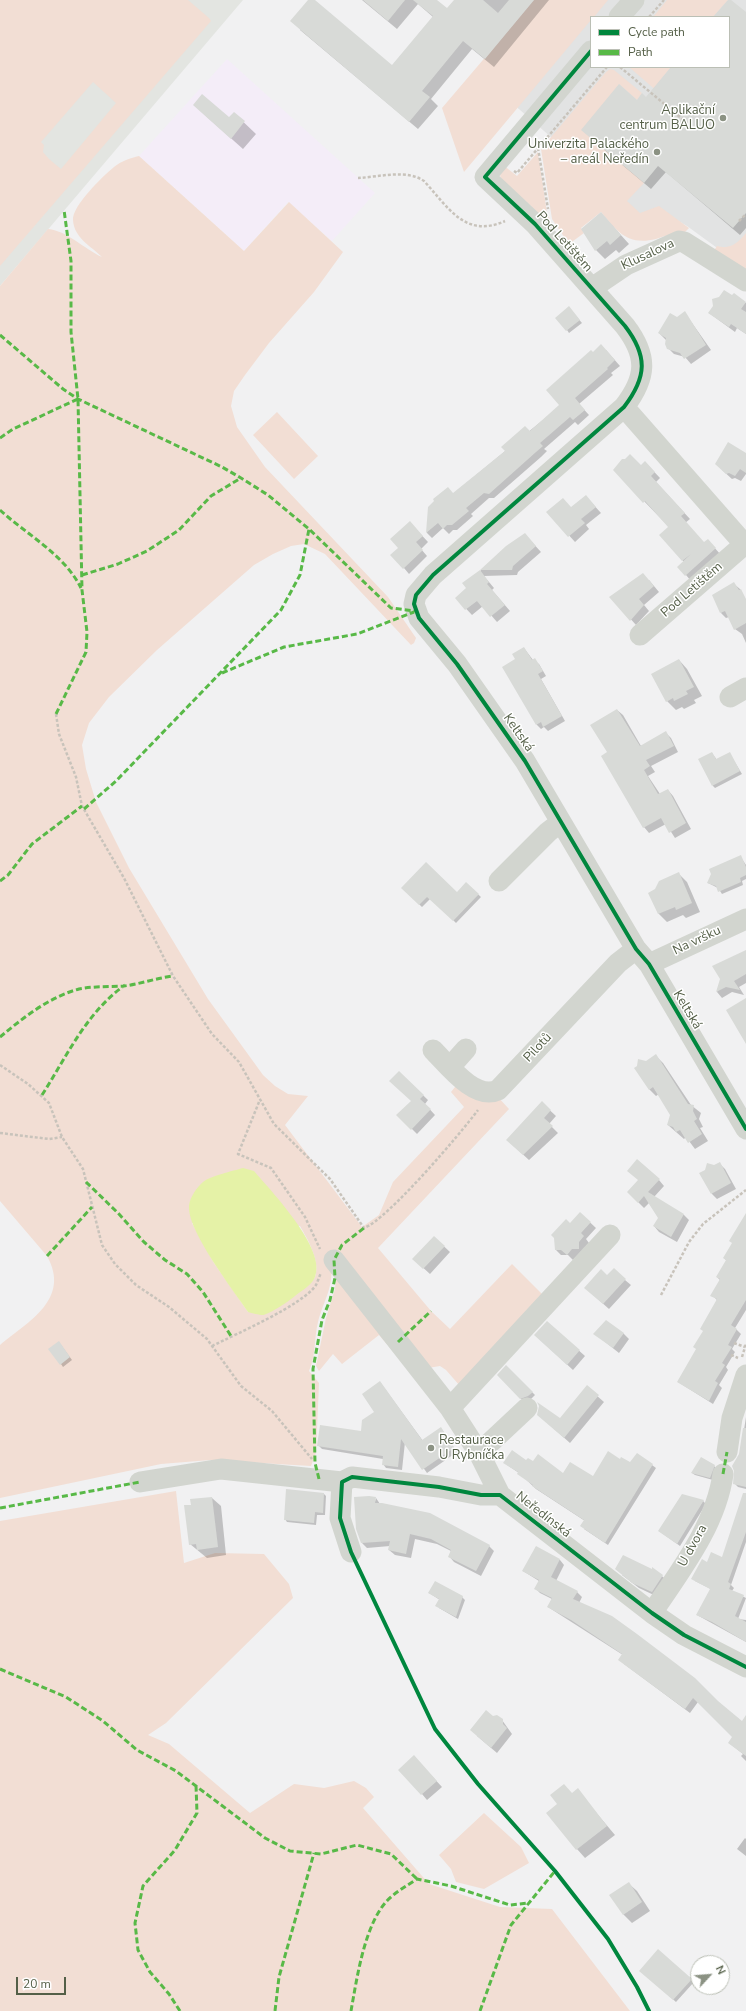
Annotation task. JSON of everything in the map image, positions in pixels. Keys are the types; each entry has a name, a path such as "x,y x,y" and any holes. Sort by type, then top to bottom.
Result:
{"street":[{"path":"620,16 634,0"},
{"name":"Pod Letištěm","path":"590,52 485,177 523,212 629,331 641,353 643,365 641,375 633,395 624,407 745,545 640,635"},
{"name":"Klusalova","path":"592,288 626,265 679,241 684,242 746,281"},
{"name":"Keltská","path":"624,407 433,575 417,591 414,599 415,611 419,618 457,664 516,748 746,1129"},
{"path":"498,881 548,832 561,822"},
{"name":"Na vršku","path":"642,956 746,919"},
{"name":"Pilotů","path":"486,1093 494,1092 503,1086 618,964 642,956"},
{"path":"450,1066 466,1048"},
{"path":"433,1050 471,1087 486,1093"},
{"path":"450,1408 610,1235"},
{"name":"Neředínská","path":"329,1264 450,1408 479,1453 500,1495 652,1613 684,1635 746,1667"},
{"path":"727,1452 732,1418 746,1375"},
{"path":"479,1453 527,1408"},
{"name":"Neředínská","path":"140,1482 221,1469 342,1482 352,1477 481,1495 500,1495"},
{"name":"U dvora","path":"652,1613 700,1537 721,1489 723,1474"},
{"path":"342,1482 340,1518 351,1552"}],"path":[{"path":"650,16 664,0"},
{"path":"514,171 517,173 606,68"},
{"path":"621,68 692,127"},
{"path":"538,148 549,212"},
{"path":"358,178 405,175 418,177 424,181 456,216 469,225 497,224 523,212"},
{"path":"739,220 746,214"},
{"path":"56,714 59,734 76,777 82,806 124,878 173,976 212,1034 239,1062 274,1124 330,1179 364,1228 371,1225 400,1198 468,1123 480,1107 486,1093"},
{"path":"0,1065 42,1095 49,1104 62,1136 83,1169 102,1246 115,1264 136,1285 169,1307 194,1327 212,1346 242,1386 272,1411 315,1463"},
{"path":"212,1346 282,1311 306,1295 316,1285 329,1264 321,1253 306,1217 271,1168 238,1154 260,1101"},
{"path":"0,1132 49,1138 62,1136"},
{"path":"661,1294 689,1242 703,1224 746,1190"},
{"path":"734,1343 745,1347"}],"shaded area":[{"path":"0,0 243,0 0,286"},
{"path":"0,0 188,0 211,21 0,266","holes":["93,82 116,103 61,169 43,152 44,145 41,142"]},
{"path":"534,0 608,0 595,16 590,16 590,21 464,172 442,108"},
{"name":"Univerzita Palackého – areál Neředín","path":"586,0 746,0 746,269 687,226 656,208 639,214 504,96"},
{"path":"667,0 728,0 714,16 654,16"},
{"path":"227,59 375,193 332,241 288,202 244,251 139,156"},
{"path":"630,68 670,68 662,78 695,124"},
{"path":"610,69 614,70 642,93 637,100 619,84 644,183 627,201 640,213 659,206 689,228 683,234 673,234 646,241 630,239 618,231 601,212 581,228 584,233 569,244 552,219 541,149"},
{"path":"538,152 547,213 555,231 530,205 504,183 500,176 503,165 517,176"},
{"path":"139,156 244,251 289,202 343,252 314,292 269,343 245,375 234,391 231,406 237,427 265,467 388,597 416,638 414,643 411,645 325,554 304,544 291,546 273,554 254,565 157,650 109,697 89,723 82,745 86,769 96,802 129,868 208,999 263,1075 275,1086 288,1094 308,1096 285,1125 362,1227 379,1215 393,1182 464,1107 451,1092 459,1082 497,1096 509,1109 378,1248 431,1311 450,1329 512,1264 546,1298 460,1386 446,1370 440,1366 428,1368 398,1357 379,1335 342,1364 333,1354 319,1371 316,1366 326,1318 335,1289 337,1259 331,1262 332,1271 330,1286 318,1322 313,1359 309,1371 319,1383 316,1453 311,1466 210,1460 161,1464 0,1498 0,1345 34,1318 43,1308 50,1297 54,1285 53,1271 47,1256 0,1201 0,286 48,229 62,233 102,257 76,232 73,220 74,214 83,199 109,171 126,160","holes":["192,1223 300,1226 315,1257 316,1271 314,1278 309,1284 248,1312 214,1263"]},
{"path":"746,233 746,273 713,252 717,246 726,247 733,245"},
{"path":"277,412 318,456 294,479 253,435"},
{"path":"243,1168 254,1171 284,1206 305,1236 313,1251 317,1265 314,1280 309,1285 279,1307 263,1315 248,1312 213,1262 191,1220 189,1209 193,1194 203,1182 216,1176"},
{"path":"176,1491 184,1563 215,1553 264,1554 289,1584 293,1598 166,1723 148,1735 169,1744 250,1813 294,1784 324,1788 354,1781 366,1788 374,1797 363,1808 429,1884 500,1907 552,1909 630,2011 0,2011 0,1521"},
{"path":"484,1813 521,1847 529,1863 484,1889 456,1882 451,1869 439,1855"}],"building":[{"path":"308,0 315,0 392,65 433,16 413,0 437,0 447,8 454,0 483,0 498,13 509,0 534,0 485,59 463,41 422,91 430,97 409,122 290,21"},
{"path":"363,0 405,0 388,21"},
{"path":"728,0 731,0 746,12 746,213 733,228 658,166 644,183 581,130 619,84 637,100 642,93 646,97 670,68 730,68 730,16 714,16"},
{"path":"202,94 229,117 234,112 245,121 231,139 193,105"},
{"path":"601,212 621,235 610,245 607,241 595,251 581,229"},
{"path":"724,290 732,295 734,293 746,302 741,309 746,312 746,334 731,324 729,327 708,313 713,306 712,299 719,297"},
{"path":"569,306 580,320 566,331 555,318"},
{"path":"685,311 706,345 684,359 680,353 667,349 665,344 666,338 658,333 670,313 677,317"},
{"path":"601,344 615,360 607,368 608,369 575,398 585,410 573,420 570,417 540,443 543,446 489,494 484,493 466,508 469,511 452,525 447,525 443,529 438,523 426,533 428,507 434,501 433,499 448,487 453,493 505,451 501,447 525,426 530,431 559,405 546,390 591,350 593,352"},
{"path":"728,442 746,453 746,473 740,469 735,476 729,473 726,474 715,464"},
{"path":"630,454 641,465 645,461 655,472 651,476 685,513 681,516 704,542 708,539 716,548 685,576 677,567 691,554 682,561 659,535 668,527 645,501 643,503 613,470 622,459 625,459"},
{"path":"586,495 596,507 581,519 585,523 568,537 546,512 563,498 571,507"},
{"path":"410,521 423,536 416,542 423,550 403,569 390,555 398,548 390,539"},
{"path":"525,533 536,546 513,566 512,570 480,570 506,546"},
{"path":"480,570 489,582 487,584 505,605 490,617 477,601 465,610 455,598 466,588 462,583"},
{"path":"643,573 654,586 639,599 644,605 630,621 609,597"},
{"path":"734,582 739,590 741,589 746,599 746,623 734,630 725,611 720,613 712,595"},
{"path":"524,647 532,660 535,658 543,671 538,674 562,716 543,727 541,722 536,725 502,667 515,659 512,654"},
{"path":"679,659 694,687 686,691 688,694 674,701 673,698 666,702 651,674"},
{"path":"617,709 640,746 666,731 674,746 646,760 650,766 644,770 658,794 668,789 686,823 669,833 661,818 643,828 601,756 607,752 590,725"},
{"path":"712,752 716,759 730,752 740,771 712,786 698,759"},
{"path":"741,855 746,867 746,875 740,878 741,882 718,892 716,886 707,883 711,874 709,869"},
{"path":"426,862 457,892 466,882 479,894 453,921 427,897 419,905 401,888"},
{"path":"679,872 692,903 676,910 675,907 658,914 648,893 655,889 659,881"},
{"path":"746,950 746,974 734,981 740,990 726,987 716,992 720,979 712,966"},
{"path":"746,998 746,1044 726,1010"},
{"path":"656,1054 688,1104 694,1105 693,1111 697,1119 694,1121 702,1134 688,1143 680,1130 676,1132 673,1127 667,1125 670,1115 653,1087 649,1090 634,1068 637,1066 638,1059 646,1061"},
{"path":"399,1071 424,1095 420,1099 431,1109 411,1130 396,1115 411,1101 389,1081"},
{"path":"542,1101 551,1110 544,1118 553,1126 523,1155 506,1140"},
{"path":"637,1159 660,1179 648,1192 684,1214 671,1237 653,1226 658,1218 644,1196 638,1203 627,1192 638,1180 627,1171"},
{"path":"720,1162 731,1183 711,1194 699,1173 705,1170 707,1163 714,1165"},
{"path":"580,1212 591,1222 581,1233 584,1236 579,1242 579,1249 572,1249 567,1255 561,1250 555,1250 554,1238 551,1235 566,1219 570,1223"},
{"path":"746,1213 746,1300 731,1325 737,1329 728,1345 732,1347 722,1363 725,1365 715,1381 718,1383 709,1401 677,1382 696,1349 693,1347 703,1331 700,1329 717,1299 710,1296 720,1279 716,1277 726,1260 723,1258 732,1243 729,1241"},
{"path":"434,1236 445,1246 423,1269 412,1259"},
{"path":"614,1268 626,1279 603,1304 584,1288 601,1269 607,1275"},
{"path":"606,1320 624,1333 613,1348 593,1334"},
{"path":"547,1321 580,1350 567,1365 534,1335"},
{"path":"59,1341 70,1357 60,1365 48,1349"},
{"path":"506,1365 533,1392 520,1399 497,1375"},
{"path":"380,1381 422,1440 441,1427 454,1448 422,1470 401,1439 398,1467 382,1465 383,1456 317,1446 320,1425 361,1431 362,1420 374,1412 362,1394"},
{"path":"587,1385 599,1395 564,1438 537,1415 539,1406 537,1402 560,1418"},
{"path":"743,1428 746,1428 746,1487 733,1484 734,1471 732,1466 739,1454"},
{"path":"512,1450 526,1460 528,1458 533,1461 538,1454 563,1473 570,1462 593,1476 608,1451 620,1459 621,1457 630,1462 637,1453 653,1464 605,1543 580,1526 584,1520 532,1486 533,1485 517,1474 518,1472 503,1463"},
{"path":"701,1457 715,1465 710,1478 691,1473"},
{"path":"286,1489 324,1493 323,1513 315,1512 314,1523 284,1520"},
{"path":"743,1493 746,1493 746,1532 728,1582 731,1584 729,1589 744,1595 735,1616 746,1622 746,1642 712,1622 696,1615 710,1589 691,1579 702,1559 707,1562 711,1552 722,1557"},
{"path":"682,1494 704,1500 677,1544 658,1531"},
{"path":"212,1497 218,1547 197,1550 196,1544 189,1545 184,1505 191,1505 190,1499"},
{"path":"354,1497 376,1497 375,1503 382,1503 430,1513 490,1545 476,1571 448,1557 451,1550 431,1539 410,1534 406,1554 388,1550 390,1541 361,1543 356,1529"},
{"path":"536,1546 560,1559 551,1577 578,1591 573,1599 612,1616 695,1678 718,1701 742,1721 746,1715 746,1756 728,1743 732,1737 693,1698 685,1709 618,1660 622,1654 571,1620 547,1607 552,1598 534,1589 539,1580 522,1571"},
{"path":"623,1555 652,1569 652,1567 663,1575 652,1592 632,1583 615,1569"},
{"path":"435,1581 463,1596 456,1617 435,1606 439,1599 428,1593"},
{"path":"486,1710 493,1716 497,1715 503,1719 503,1724 507,1728 491,1748 470,1730"},
{"path":"414,1755 437,1781 421,1795 398,1770"},
{"path":"564,1784 572,1793 578,1788 607,1826 576,1850 546,1813 557,1804 550,1795"},
{"path":"629,1882 642,1902 623,1915 609,1895"},
{"path":"658,1949 690,1977 690,1981 673,2000 639,1971"}],"marked path":[{"path":"56,714 86,652 87,632 82,590 78,399 71,332 71,261 64,210"},
{"path":"0,335 63,389 78,399 222,467 268,495 309,529 391,608 415,611"},
{"path":"0,438 13,429 78,399"},
{"path":"82,575 118,564 147,551 179,530 211,496 241,478"},
{"path":"0,510 55,555 74,576 81,588"},
{"path":"84,809 116,781 281,610 300,575 309,529"},
{"path":"222,673 284,647 357,634 414,612"},
{"path":"0,881 8,875 32,844 82,806"},
{"path":"0,1037 37,1009 57,997 79,989 124,986 173,976"},
{"path":"42,1095 88,1022 111,996 125,985"},
{"path":"86,1182 118,1213 144,1242 165,1260 187,1274 203,1292 231,1336"},
{"path":"47,1256 92,1207"},
{"path":"319,1479 315,1463 313,1369 322,1320 330,1300 335,1278 334,1260 342,1245 364,1228"},
{"path":"398,1342 431,1311"},
{"path":"723,1474 727,1452"},
{"path":"0,1508 140,1482"},
{"path":"0,1669 66,1697 103,1721 137,1750 176,1771 265,1838 290,1851 321,1854 357,1845 391,1854 417,1879"},
{"path":"180,2011 169,1994 150,1972 138,1950 135,1923 143,1886 175,1850 197,1813 196,1785"},
{"path":"275,2011 279,1977 314,1853"},
{"path":"480,2011 511,1925 555,1871"},
{"path":"351,2011 359,1966 368,1934 375,1919 382,1907 391,1897 417,1879 451,1886 510,1905 528,1903"}],"cycle path":[{"path":"590,52 485,177 535,224 625,326 633,337 641,357 642,366 637,386 624,407 433,575 416,595 414,604 419,618 457,664 525,761 636,949 649,964 746,1129"},
{"path":"649,2011 637,1987 608,1939 555,1871 478,1784 435,1729 351,1552 340,1518 342,1482 352,1477 439,1487 481,1495 500,1495 652,1613 684,1635 746,1667"}],"place":[{"name":"Aplikační centrum BALUO","path":"723,118"},
{"name":"Univerzita Palackého – areál Neředín","path":"657,152"},
{"name":"Restaurace U Rybníčka","path":"431,1448"}]}
